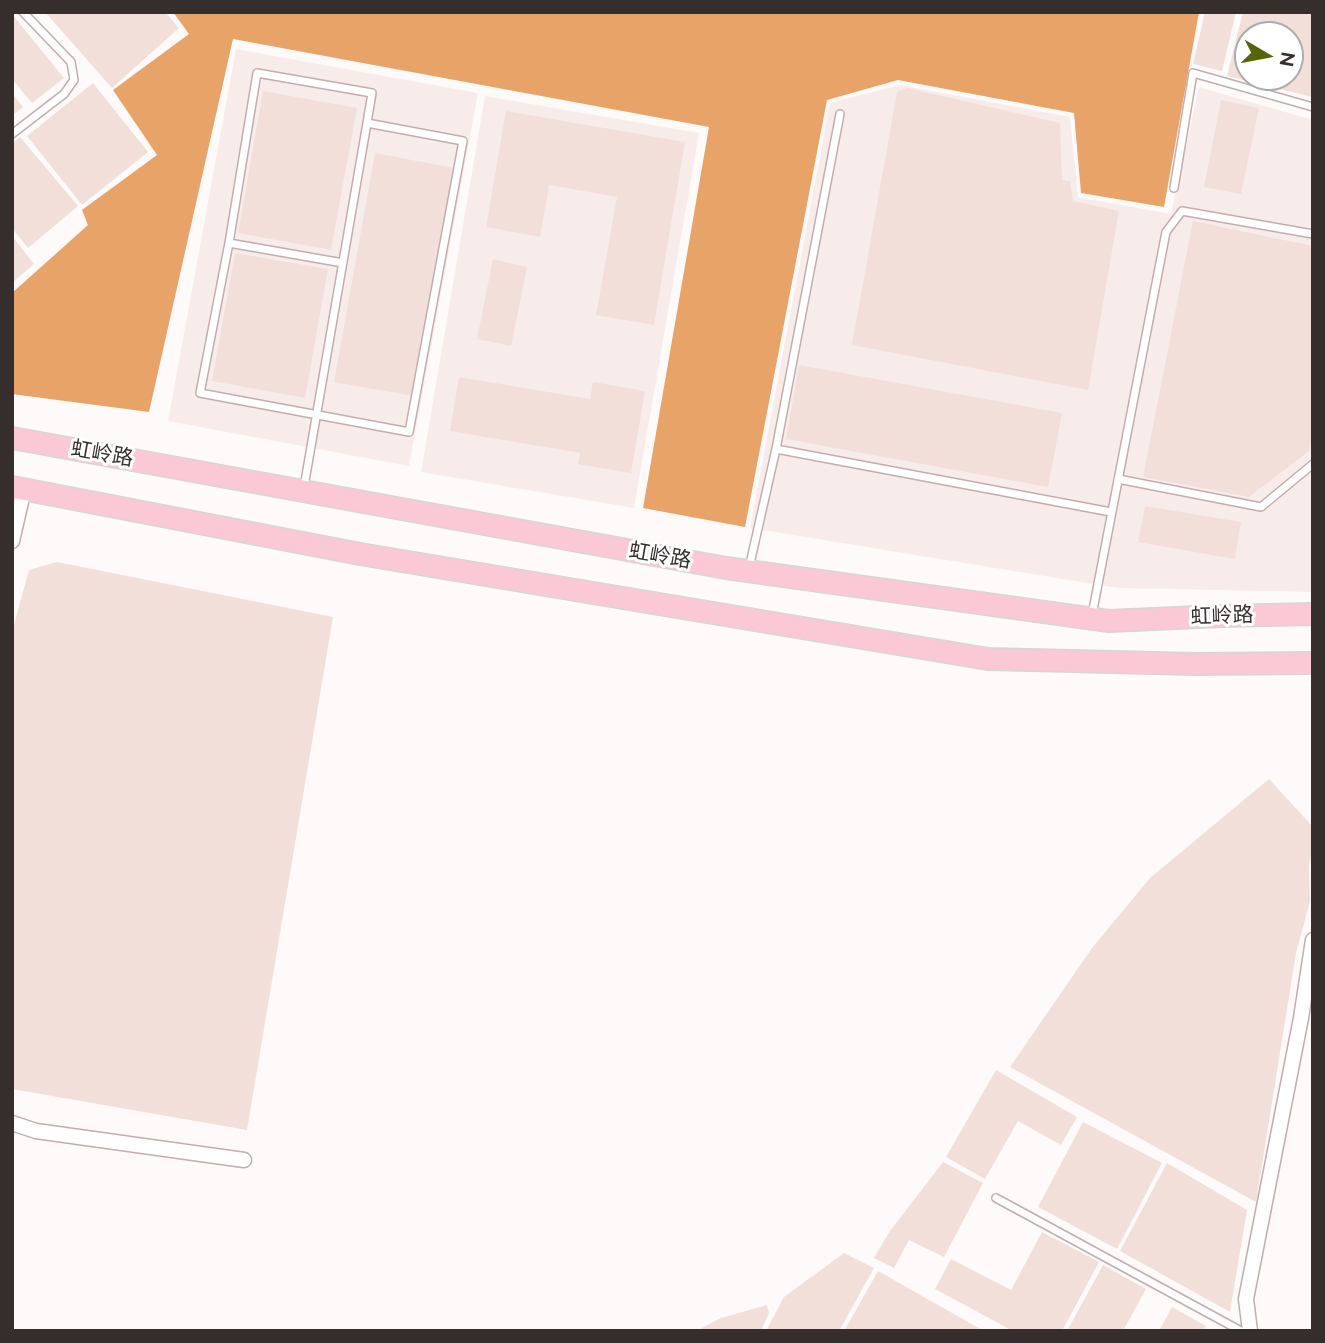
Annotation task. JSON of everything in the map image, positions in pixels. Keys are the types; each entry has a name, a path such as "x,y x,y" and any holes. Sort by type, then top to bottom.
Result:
{"main road":[{"name":"虹岭路","path":"12,438 749,571 1091,619 1109,621 1313,614"},
{"path":"18,488 360,554 988,659 1196,664 1313,663"}],"street":[{"path":"12,541 18,488"},
{"path":"1250,1331 1246,1299 1301,1018 1313,940"},
{"path":"12,1123 36,1131 244,1160"}],"lane":[{"path":"12,134 64,94 74,80 71,62 23,12"},
{"path":"303,491 317,415 372,93 257,73 229,243 200,393 317,415 409,432 463,141 367,123"},
{"path":"1174,188 1193,73 1313,107"},
{"path":"749,571 776,449 840,114"},
{"path":"1091,619 1166,232 1182,211 1313,234"},
{"path":"229,243 343,263"},
{"path":"776,449 1111,512"},
{"path":"1118,479 1261,507 1313,464"},
{"path":"996,1198 1241,1331"}],"shaded area":[{"path":"173,12 1199,12 1164,207 1081,193 1074,113 898,80 827,100 745,527 643,508 709,127 233,39 149,412 12,394 12,293 88,225 82,210 157,155 113,90 189,34"},
{"path":"236,49 478,93 409,466 168,421"},
{"path":"900,85 1070,117 1078,197 1171,214 1199,87 1313,120 1313,592 1118,588 750,528 830,103"},
{"path":"485,96 699,133 634,508 421,472"}],"building":[{"path":"45,12 165,12 179,28 112,88"},
{"path":"1205,12 1236,12 1222,71 1193,64"},
{"path":"1243,12 1313,12 1312,97 1288,91 1304,91 1304,21 1241,21"},
{"path":"12,14 64,78 32,103 12,79"},
{"path":"1234,48 1234,78 1227,76"},
{"path":"93,83 148,152 82,205 27,136"},
{"path":"907,88 1060,123 1062,180 1070,181 1073,201 1119,211 1088,390 852,345 897,92"},
{"path":"263,91 357,108 331,250 238,233"},
{"path":"12,93 23,107 12,116"},
{"path":"1221,100 1259,108 1241,194 1204,187"},
{"path":"506,111 685,142 654,325 596,315 617,197 549,185 540,237 486,227"},
{"path":"20,137 78,206 28,248 12,228 12,144"},
{"path":"375,153 454,168 413,396 334,382"},
{"path":"1193,221 1313,246 1313,433 1309,451 1249,497 1143,477"},
{"path":"12,236 34,264 12,283"},
{"path":"235,253 328,269 305,398 212,381"},
{"path":"493,259 527,267 511,346 477,339"},
{"path":"799,365 1062,413 1048,487 786,439"},
{"path":"459,377 590,399 593,382 645,391 631,473 578,464 580,453 450,431"},
{"path":"1145,506 1241,522 1235,559 1138,542"},
{"path":"57,562 333,617 247,1130 12,1089 12,632 29,570"},
{"path":"1269,779 1313,827 1313,845 1309,866 1310,901 1296,953 1256,1202 1010,1067 1092,948 1150,878"},
{"path":"996,1070 1077,1117 1061,1145 1018,1121 985,1179 946,1157"},
{"path":"1083,1122 1162,1163 1117,1249 1038,1207"},
{"path":"943,1162 983,1183 944,1257 909,1240 894,1268 874,1258 890,1231"},
{"path":"1167,1163 1247,1210 1230,1312 1120,1251"},
{"path":"1042,1232 1099,1262 1062,1331 1013,1331 935,1289 951,1259 1011,1290"},
{"path":"844,1253 874,1268 839,1331 766,1331 784,1297"},
{"path":"1103,1265 1146,1289 1123,1331 1067,1331"},
{"path":"878,1271 984,1331 844,1331"},
{"path":"767,1305 769,1313 761,1331 696,1331 721,1318"},
{"path":"1172,1307 1206,1326 1203,1331 1159,1331"}]}
